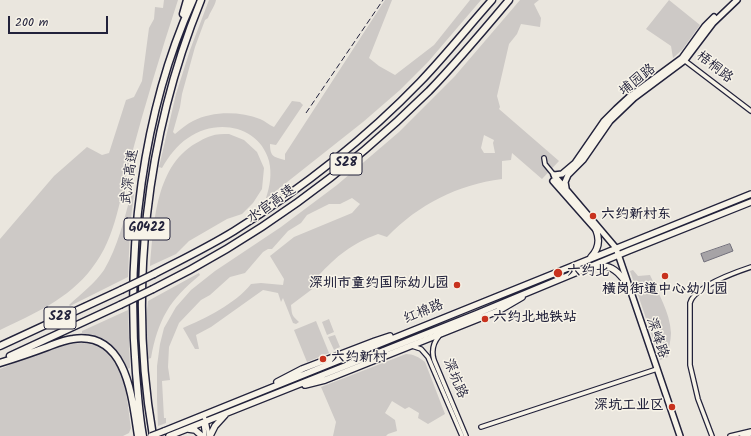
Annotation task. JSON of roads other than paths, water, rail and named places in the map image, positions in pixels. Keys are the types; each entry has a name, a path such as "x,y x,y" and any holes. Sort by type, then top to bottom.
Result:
{"highway":[{"path":"173,50 187,0"},
{"name":"武深高速","path":"143,436 137,386 133,316 136,241 140,201 149,139 158,100 173,50 193,0"},
{"name":"武深高速","path":"152,436 146,391 141,312 148,211 162,125 181,56 195,14 202,0"},
{"name":"水官高速","path":"0,346 121,290 203,249 275,204 335,159 394,107 420,82 492,0"},
{"name":"水官高速","path":"0,362 153,289 220,253 251,235 307,196 402,117 430,90 509,0"},
{"path":"0,362 73,339 83,338 100,343 113,353 120,362 124,371 130,391 138,436"}],"main road":[{"name":"红棉路","path":"152,436 751,194"},
{"name":"红棉路","path":"169,436 751,202"},
{"path":"589,259 598,246 598,236 596,230"},
{"path":"588,268 603,266 609,267 619,273 624,280"},
{"path":"281,392 325,380 503,309 531,291"},
{"path":"210,436 218,421 228,412"},
{"path":"186,429 195,430 203,436"}],"street":[{"name":"埔园路","path":"554,178 562,174 575,163 604,122 629,97 683,59 705,26 732,0"},
{"name":"埔园路","path":"566,189 565,182 568,175 583,160 610,121 634,98 683,59 713,23 737,0"},
{"name":"梧桐路","path":"683,59 751,111"},
{"name":"深峰路","path":"544,158 545,164 554,178 596,230 615,249"},
{"name":"深峰路","path":"554,178 566,189 615,249 624,280 680,436"},
{"name":"深峰路","path":"617,256 677,436"},
{"path":"712,436 698,399 690,365 690,302 694,295 721,278 751,267"},
{"name":"深坑路","path":"444,332 436,339 432,349 432,354 466,436"},
{"name":"深坑路","path":"409,346 421,349 428,357 462,436"},
{"path":"481,427 656,370"},
{"path":"203,415 203,436"},
{"path":"204,422 210,436"},
{"path":"730,436 751,431"},
{"path":"742,436 751,434"}],"railway":[{"path":"306,113 383,0"}],"place":[{"name":"六约新村东","path":"593,216"},
{"name":"六约北","path":"558,273"},
{"name":"横岗街道中心幼儿园","path":"665,276"},
{"name":"深圳市童约国际幼儿园","path":"457,285"},
{"name":"六约北地铁站","path":"485,319"},
{"name":"六约新村","path":"323,359"},
{"name":"深坑工业区","path":"672,407"}]}
